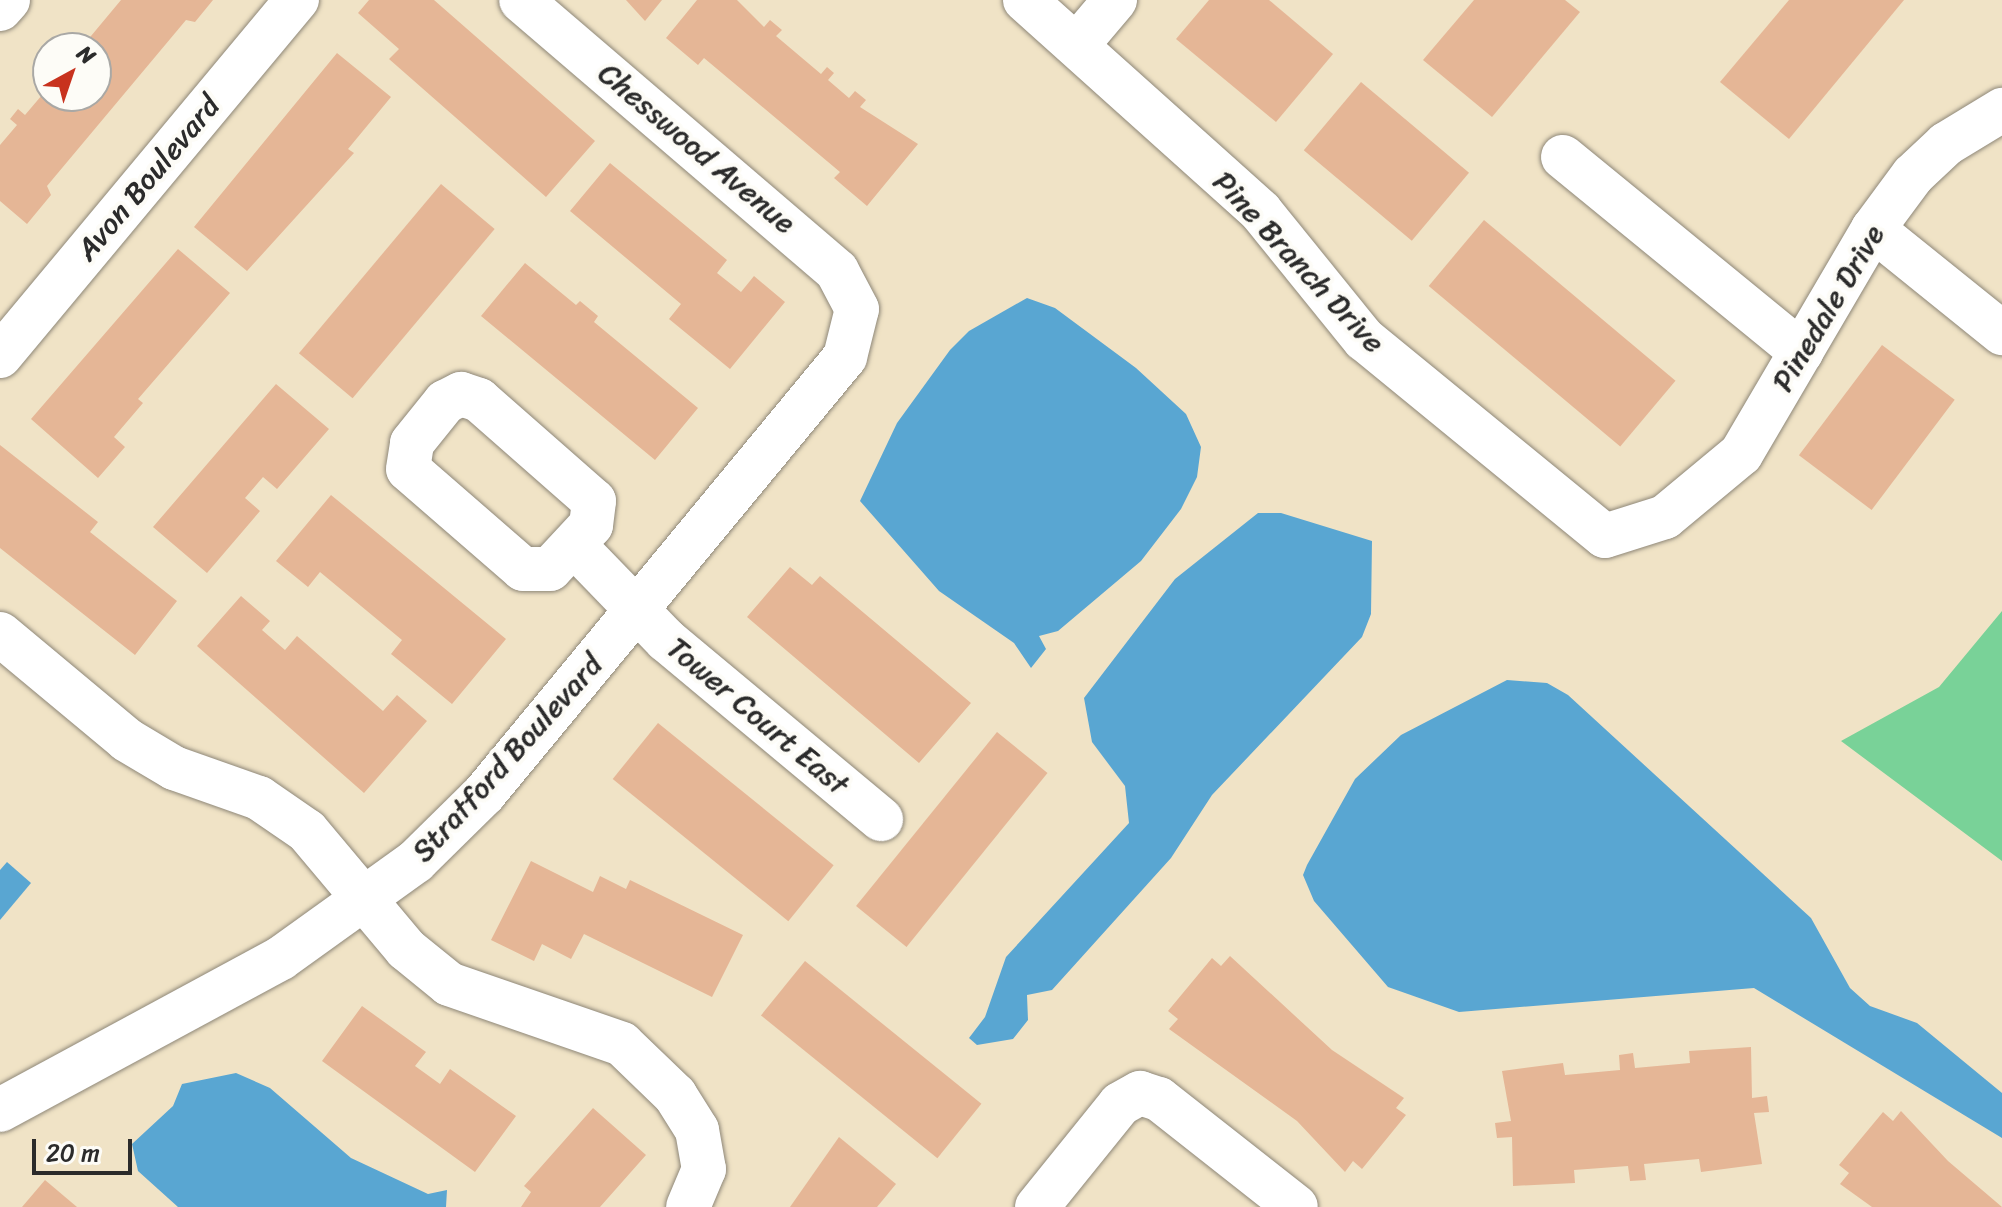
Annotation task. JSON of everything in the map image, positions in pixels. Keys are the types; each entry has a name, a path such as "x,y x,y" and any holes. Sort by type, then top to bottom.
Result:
{"street":[{"path":"0,9 8,0"},
{"name":"Avon Boulevard","path":"0,356 297,0"},
{"name":"Chesswood Avenue","path":"521,0 820,252 857,309"},
{"name":"Pine Branch Drive","path":"1025,0 1261,212 1364,339 1605,536 1665,517"},
{"path":"1077,45 1115,0"},
{"name":"Pinedale Drive","path":"1665,517 1741,454 1873,229 1946,144 2002,110"},
{"path":"1563,157 1801,352"},
{"path":"1873,229 2002,333"},
{"name":"Stratford Boulevard","path":"0,1110 281,958 371,900 484,794 831,378 853,335 857,309"},
{"name":"Tower Court East","path":"574,545 638,609 881,819"},
{"path":"0,634 140,748 284,813 371,900 406,949 449,984 507,1009 601,1033 675,1095 703,1149 701,1184 688,1207"},
{"path":"1037,1207 1120,1104 1140,1093 1159,1099 1296,1207"}],"green space":[{"path":"2002,611 2002,861 1841,741 1939,687"}],"water":[{"path":"1027,298 1055,308 1136,368 1186,414 1201,447 1197,477 1181,509 1141,561 1058,631 1039,636 1046,649 1031,668 1014,643 939,591 860,501 897,423 950,350 969,331"},
{"path":"1258,513 1281,513 1372,541 1371,614 1362,637 1212,795 1171,858 1052,990 1027,995 1028,1020 1013,1039 977,1045 969,1038 985,1017 1006,957 1129,823 1125,786 1092,742 1084,698 1175,579"},
{"path":"1507,680 1547,683 1568,695 1811,918 1850,988 1870,1006 1917,1023 2002,1093 2002,1138 1754,988 1459,1012 1388,987 1314,901 1303,875 1355,779 1401,735"},
{"path":"7,862 31,883 0,920 0,870"},
{"path":"236,1073 270,1088 351,1158 428,1194 447,1190 446,1207 178,1207 138,1171 132,1144 173,1106 182,1084"}],"building":[{"path":"121,0 213,0 195,22 186,20 112,108 112,32 94,32"},
{"path":"369,0 434,0 595,141 546,197 389,59 399,49 358,13"},
{"path":"626,0 662,0 645,21"},
{"path":"697,0 737,0 764,27 770,20 782,30 776,36 821,74 827,67 834,73 828,80 849,98 855,91 866,100 860,107 918,144 867,206 834,178 840,172 704,58 698,65 666,38"},
{"path":"1209,0 1269,0 1333,54 1276,122 1176,39"},
{"path":"1474,0 1565,0 1580,12 1492,117 1423,60"},
{"path":"1789,0 1904,0 1789,139 1720,82"},
{"path":"337,53 391,97 348,149 354,153 247,271 194,227"},
{"path":"1361,82 1469,173 1412,241 1304,150"},
{"path":"32,107 32,112 109,112 47,186 51,195 27,224 0,201 0,145 17,125 10,119 18,109 25,115"},
{"path":"610,163 727,260 717,273 741,292 754,276 785,302 730,369 669,319 681,304 570,211"},
{"path":"441,184 495,229 353,398 299,353"},
{"path":"1484,220 1676,381 1620,447 1429,286"},
{"path":"178,249 230,293 138,399 143,403 114,437 125,447 98,478 31,419"},
{"path":"525,263 576,305 580,301 598,316 594,322 698,408 655,460 481,316"},
{"path":"1882,345 1955,400 1872,510 1799,455"},
{"path":"276,384 329,429 277,489 263,477 245,498 260,511 207,573 153,527"},
{"path":"0,445 98,522 90,532 177,601 135,655 0,548"},
{"path":"331,495 506,639 452,704 391,654 402,640 320,572 308,587 276,561"},
{"path":"790,567 812,585 820,576 971,703 919,763 747,617"},
{"path":"241,596 270,621 262,630 285,650 297,636 383,711 397,695 427,721 364,793 197,646"},
{"path":"658,723 834,865 788,921 613,779"},
{"path":"997,732 1048,773 907,947 856,906"},
{"path":"531,861 593,892 600,876 626,889 630,880 743,935 712,997 584,934 571,959 542,944 534,961 491,940"},
{"path":"1230,956 1332,1050 1404,1098 1396,1108 1406,1115 1362,1169 1353,1161 1345,1172 1297,1121 1169,1029 1178,1019 1168,1011 1212,958 1221,966"},
{"path":"805,961 981,1104 937,1158 761,1015"},
{"path":"362,1006 426,1052 415,1066 440,1084 450,1069 516,1116 475,1172 322,1061"},
{"path":"1751,1047 1752,1098 1767,1096 1769,1112 1754,1113 1762,1164 1701,1172 1699,1159 1644,1164 1646,1180 1630,1181 1628,1166 1574,1170 1575,1183 1513,1186 1512,1137 1497,1138 1495,1123 1511,1121 1502,1071 1563,1063 1565,1075 1620,1070 1619,1055 1633,1053 1635,1068 1690,1063 1689,1051"},
{"path":"593,1108 646,1155 600,1207 521,1207 531,1192 524,1186"},
{"path":"1901,1111 1948,1161 2002,1207 1872,1207 1840,1184 1849,1173 1839,1165 1883,1112 1893,1121"},
{"path":"839,1137 896,1184 877,1207 790,1207"},
{"path":"45,1180 77,1207 22,1207"}]}
